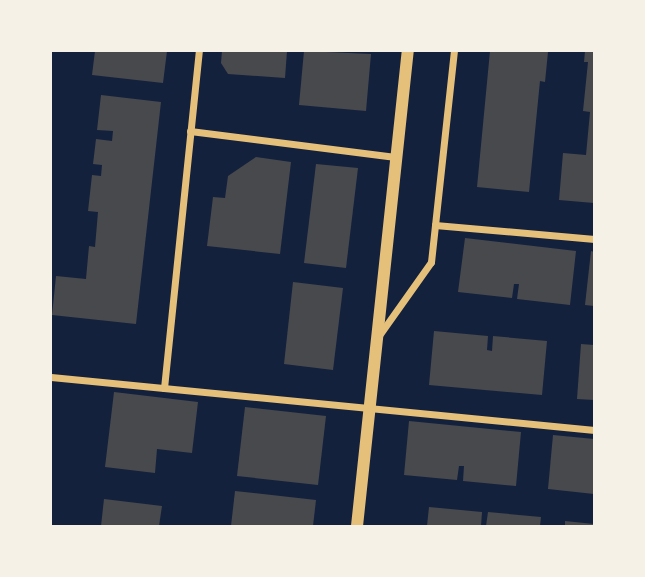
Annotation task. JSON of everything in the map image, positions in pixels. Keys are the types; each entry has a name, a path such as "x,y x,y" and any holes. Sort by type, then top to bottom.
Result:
{"street":[{"path":"164,388 199,51"},
{"path":"357,526 408,51"},
{"path":"378,338 431,262 454,51"},
{"path":"190,131 397,156"},
{"path":"435,225 594,239"},
{"path":"51,377 594,430"}],"building":[{"path":"95,51 167,51 163,83 92,75"},
{"path":"222,51 287,51 285,78 228,74 221,63"},
{"path":"304,51 371,54 366,111 299,105"},
{"path":"490,51 548,52 545,82 540,81 529,192 477,187"},
{"path":"585,51 594,51 594,203 559,200 563,153 586,155 590,112 583,111 588,62 584,62"},
{"path":"101,95 161,102 136,324 52,315 56,276 86,279 89,246 95,247 98,212 88,211 92,175 101,176 102,165 93,164 96,139 112,141 113,131 97,130"},
{"path":"256,157 291,162 280,254 207,246 213,197 225,198 228,176"},
{"path":"316,164 358,168 346,268 304,263"},
{"path":"465,238 576,251 570,305 517,299 519,284 514,284 512,298 458,292"},
{"path":"591,251 594,252 594,306 585,305"},
{"path":"293,282 343,288 333,370 284,364"},
{"path":"434,331 488,336 487,350 492,351 493,336 547,341 542,395 429,385"},
{"path":"581,344 594,345 594,400 577,399"},
{"path":"114,392 198,402 192,453 157,449 155,473 105,467"},
{"path":"245,407 326,416 318,485 237,476"},
{"path":"409,421 521,432 516,486 463,481 464,466 459,466 457,480 404,475"},
{"path":"553,435 594,439 594,494 548,489"},
{"path":"235,491 316,500 313,526 231,526"},
{"path":"104,499 162,506 159,526 101,526"},
{"path":"429,507 482,512 481,526 427,526"},
{"path":"488,512 541,517 540,526 486,526"},
{"path":"565,521 594,524 594,526 565,526"}]}
